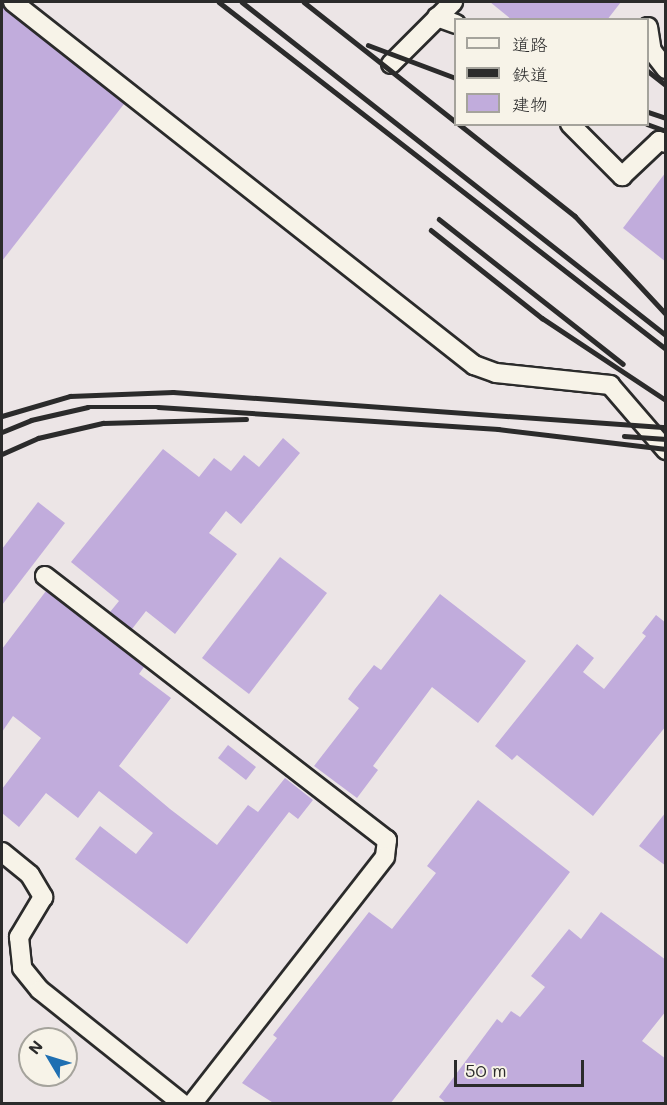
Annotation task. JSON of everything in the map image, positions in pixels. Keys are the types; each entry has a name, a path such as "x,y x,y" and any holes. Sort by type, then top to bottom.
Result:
{"lane":[{"path":"13,2 474,365 496,374 610,385 666,450"},
{"path":"391,64 453,2"},
{"path":"437,17 454,23"},
{"path":"649,33 652,51 666,69"},
{"path":"572,126 622,176 663,140"},
{"path":"45,576 387,840 389,847 192,1104"},
{"path":"2,852 30,875 43,897 20,938 22,968 40,990 183,1104"}],"building":[{"path":"490,2 621,2 609,18 510,18"},
{"path":"2,4 124,104 2,261"},
{"path":"666,172 666,262 623,228"},
{"path":"283,438 300,453 241,524 226,511 209,533 237,554 175,634 146,611 132,629 110,612 119,601 71,562 163,449 199,477 214,458 231,471 244,455 259,467"},
{"path":"38,502 65,523 2,605 2,549"},
{"path":"280,557 327,593 249,694 202,658"},
{"path":"46,591 144,667 139,674 171,698 119,766 170,809 217,845 248,805 258,812 285,778 313,800 298,819 289,812 187,944 75,859 100,826 136,854 153,833 99,791 78,818 46,793 19,827 2,813 2,789 41,738 13,716 2,732 2,649"},
{"path":"440,594 526,661 478,723 432,687 373,766 378,770 357,798 314,766 359,708 348,699 355,689 374,665 381,670"},
{"path":"656,615 666,623 666,726 593,816 517,755 512,760 495,746 577,644 594,658 583,672 604,689 646,636 642,633"},
{"path":"228,745 256,767 246,780 218,758"},
{"path":"478,800 570,872 390,1104 275,1104 242,1083 277,1038 273,1035 369,912 392,929 436,873 427,866"},
{"path":"666,812 666,866 639,846"},
{"path":"601,912 666,960 666,1011 642,1041 666,1059 666,1104 447,1104 439,1097 497,1019 502,1023 511,1011 520,1017 545,987 531,976 569,929 581,939"}],"railway":[{"path":"219,2 666,349"},
{"path":"242,2 666,335"},
{"path":"304,2 454,120"},
{"path":"368,45 454,77"},
{"path":"649,72 666,85"},
{"path":"649,112 666,118"},
{"path":"649,125 666,131"},
{"path":"462,126 575,216 666,314"},
{"path":"439,219 623,364"},
{"path":"431,230 542,318 666,400"},
{"path":"2,416 70,396 173,392 666,427"},
{"path":"2,432 31,420 88,407 158,407 498,429 666,449"},
{"path":"2,454 38,438 103,423 246,419"},
{"path":"624,436 666,439"}]}
